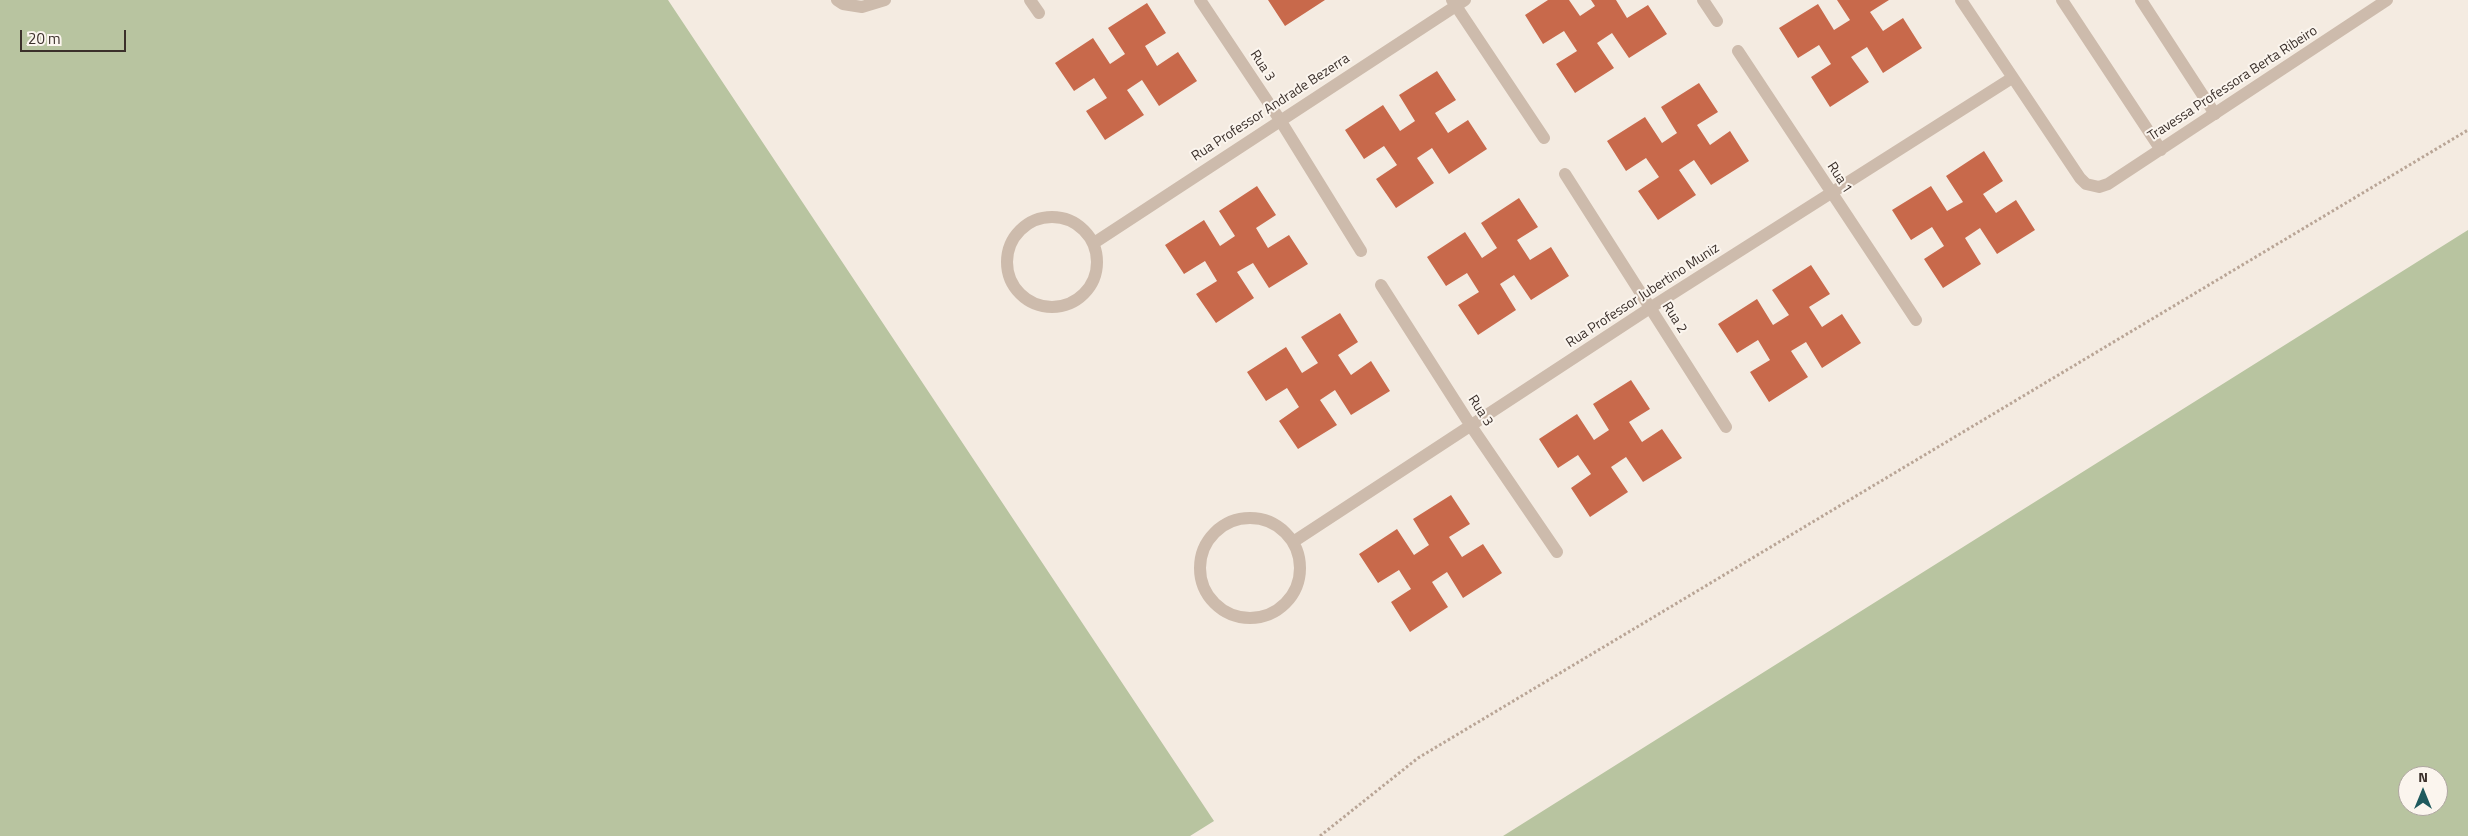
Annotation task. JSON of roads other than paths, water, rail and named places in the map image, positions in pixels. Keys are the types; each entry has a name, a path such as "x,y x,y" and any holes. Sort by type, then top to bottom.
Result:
{"street":[{"path":"837,0 843,4 862,7 885,0"},
{"path":"1030,0 1039,13"},
{"name":"Rua 3","path":"1200,0 1280,120 1361,251"},
{"path":"1703,0 1717,21"},
{"path":"1961,0 2012,78"},
{"path":"2062,0 2161,150"},
{"path":"2141,0 2215,114"},
{"name":"Travessa Professora Berta Ribeiro","path":"2012,78 2080,178 2093,186 2108,184 2387,0"},
{"path":"1458,2 1544,138"},
{"name":"Rua Professor Andrade Bezerra","path":"1094,242 1458,2"},
{"name":"Rua 1","path":"1738,51 1916,320"},
{"name":"Rua Professor Jubertino Muniz","path":"1293,542 1650,308 2012,78"},
{"name":"Rua 2","path":"1565,174 1726,427"},
{"path":"1059,217 1073,222 1080,226 1094,242 1098,264 1091,285 1076,301 1055,308 1033,304 1016,291 1006,271 1007,249 1018,230 1038,218 1059,217"},
{"name":"Rua 3","path":"1381,285 1471,426 1557,552"},
{"path":"1256,518 1278,525 1293,542 1300,563 1298,585 1285,604 1266,615 1243,618 1222,610 1206,594 1199,572 1202,550 1215,531 1234,520 1256,518"}]}
